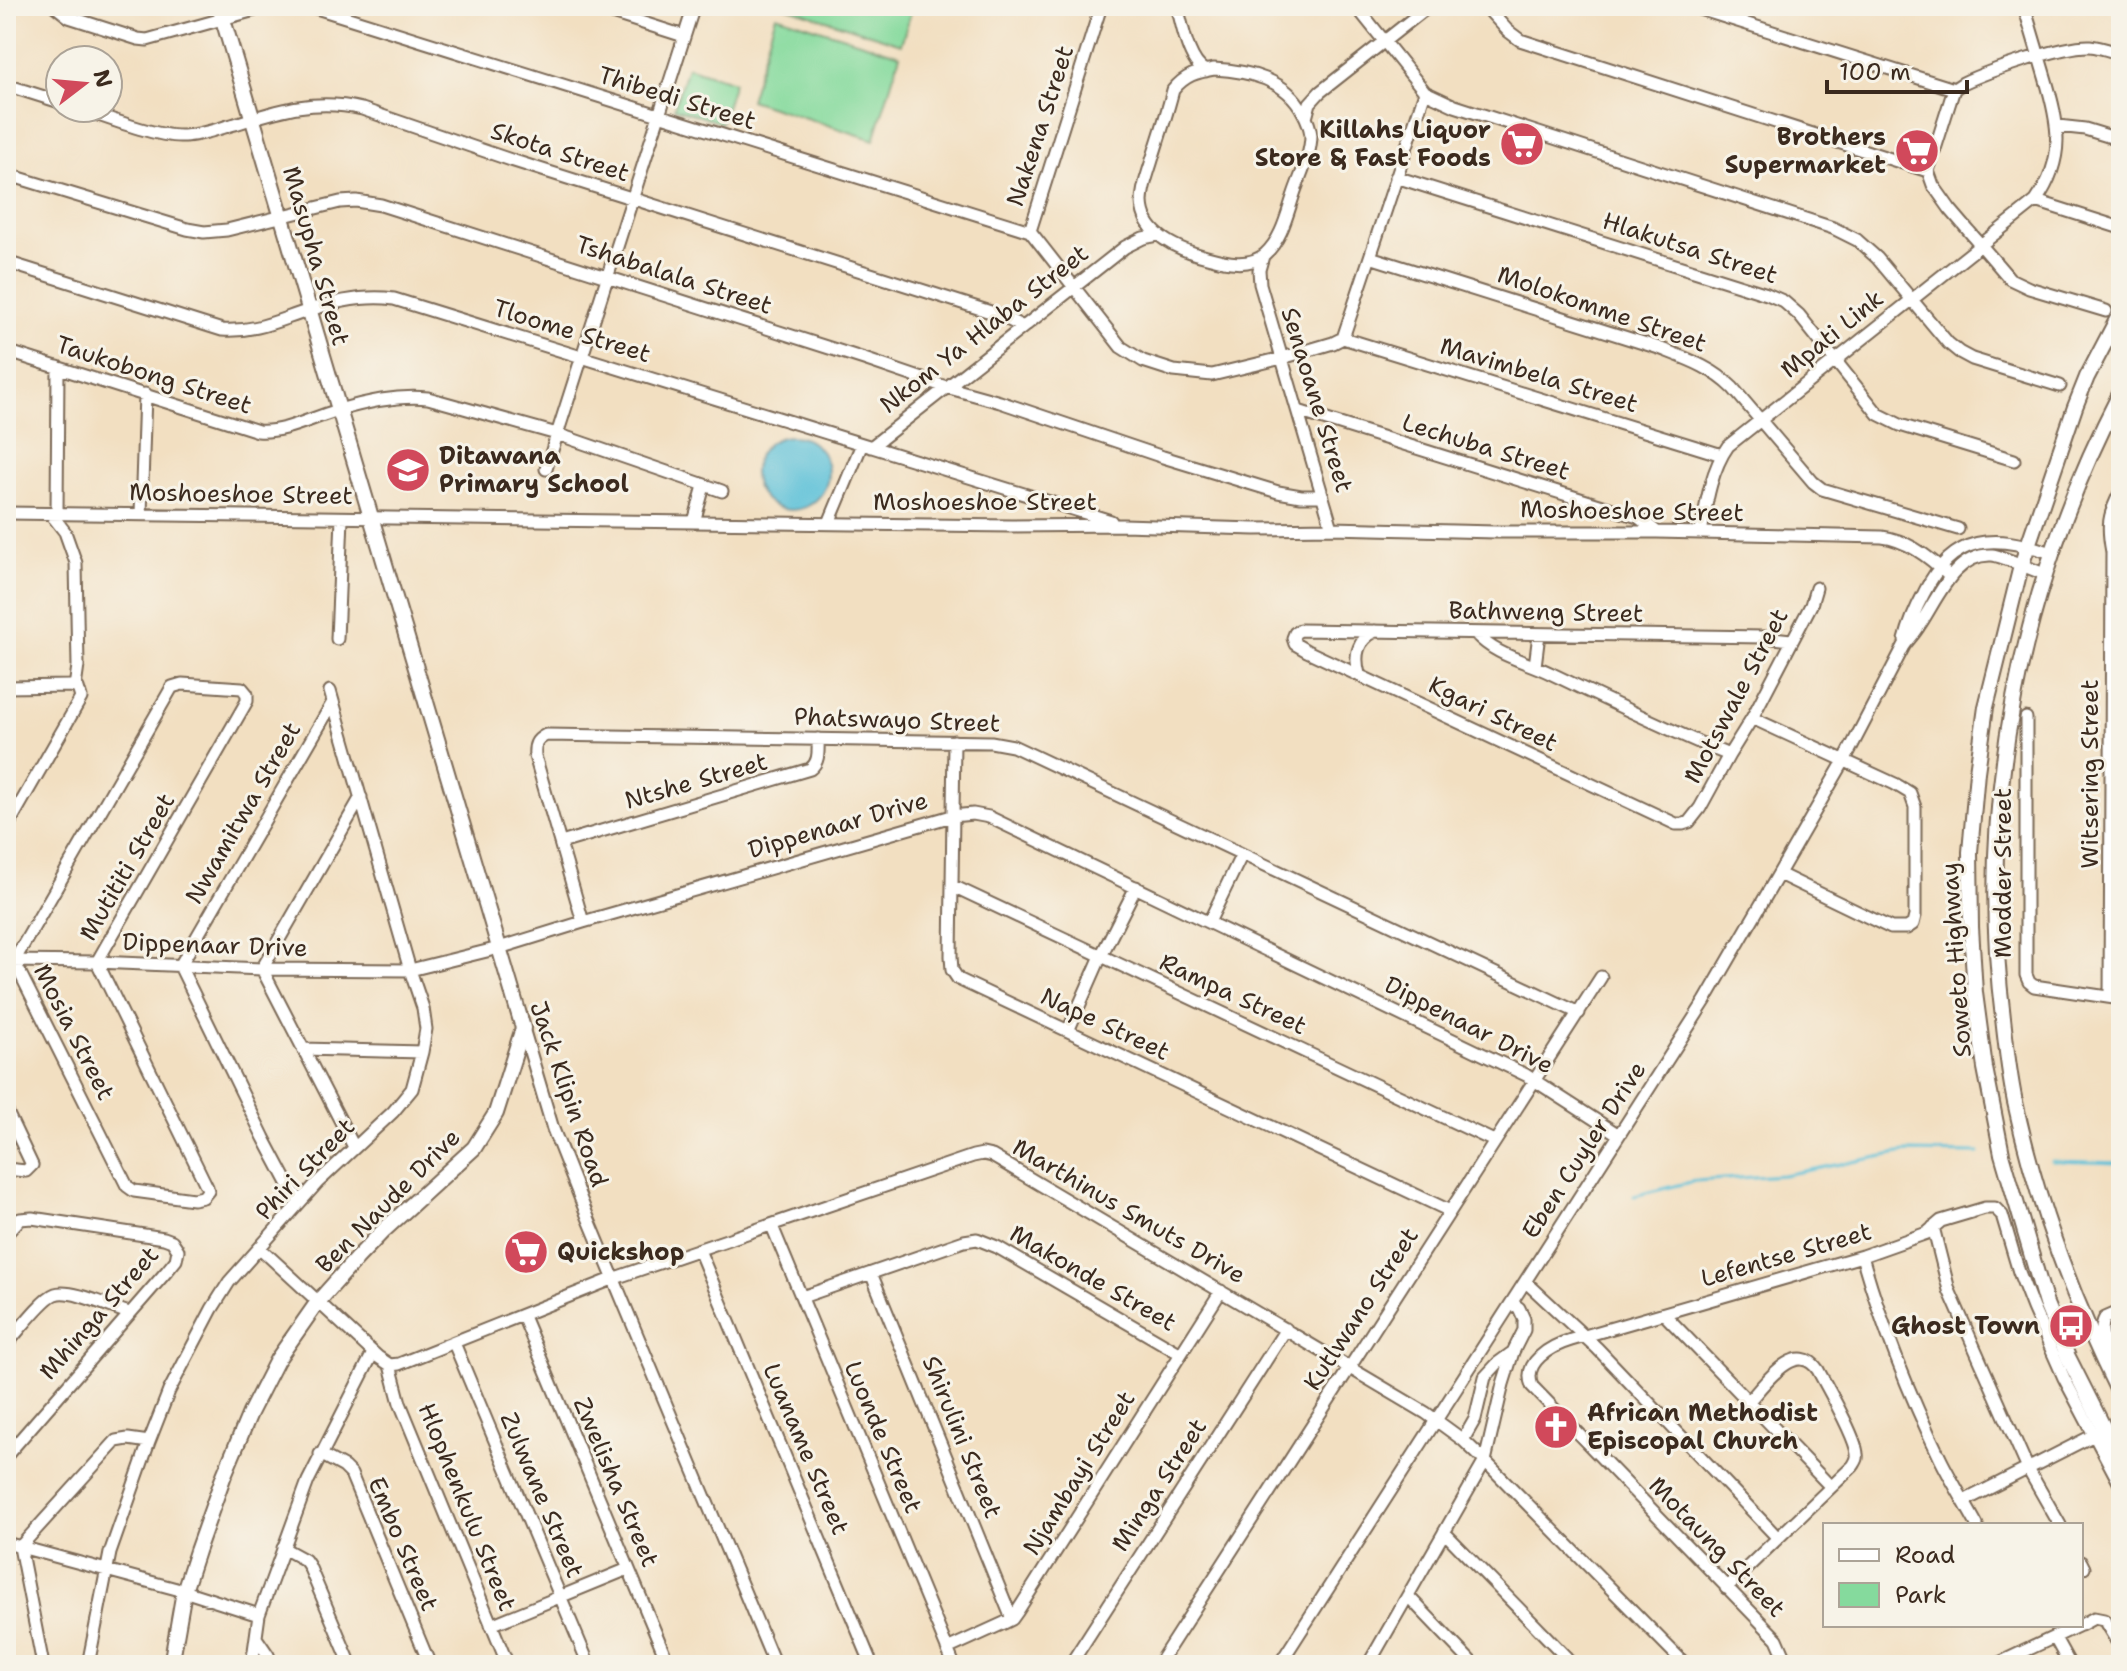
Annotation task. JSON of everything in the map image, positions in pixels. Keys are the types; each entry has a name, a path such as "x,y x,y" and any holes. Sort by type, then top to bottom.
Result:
{"main road":[{"name":"Masupha Street","path":"221,12 370,519"},
{"name":"Soweto Highway","path":"2113,312 2021,566 1989,687 1970,852 1975,993 1992,1109 2018,1213 2046,1304 2099,1432 2121,1462"},
{"name":"Soweto Highway","path":"2121,392 2071,501 2045,574 2022,655 2011,707 1997,825 1995,880 2000,993 2015,1101 2034,1177 2071,1290 2121,1397"},
{"name":"Jack Klipin Road","path":"370,519 523,1028"},
{"name":"Ben Naude Drive","path":"171,1665 184,1591 224,1475 277,1360 317,1303 384,1230 474,1148 496,1113 523,1028"}],"street":[{"path":"55,6 69,17 147,40 221,12 269,6"},
{"name":"Thibedi Street","path":"310,6 1030,231"},
{"path":"590,6 684,36"},
{"path":"546,469 694,6"},
{"name":"Nakena Street","path":"1101,6 1030,231 1121,347 1143,361 1174,371 1212,375 1282,358 1343,338"},
{"path":"1177,6 1190,51 1198,67 1206,71"},
{"path":"1356,6 1425,92 1455,106 1833,228 1857,240 1877,258 1959,352 1972,359 2060,386"},
{"path":"1306,118 1310,103 1320,92 1429,6"},
{"path":"1485,6 1520,40 1928,171"},
{"path":"1690,6 1954,89"},
{"path":"2024,6 2058,126 2085,129 2121,140"},
{"path":"2113,312 2010,279 1939,194 1928,171 1954,89 1976,77 2079,47 2091,46 2121,54"},
{"path":"1185,78 1190,51"},
{"path":"1227,70 1255,75 1281,86 1306,118 1311,136 1304,165 1281,231 1263,256 1243,263 1193,253 1158,235 1146,218 1142,206 1145,183 1173,90 1185,78 1195,73 1227,70"},
{"path":"6,85 44,97"},
{"path":"1289,93 1320,92"},
{"path":"1343,338 1425,92"},
{"name":"Skota Street","path":"124,121 180,136 310,104 343,104 997,314 1023,327"},
{"name":"Mpati Link","path":"1701,533 1710,488 1722,455 1737,437 2036,201 2053,170 2058,126"},
{"name":"Tshabalala Street","path":"6,174 204,232 227,230 340,202 369,202 1000,402 1163,457 1278,492 1323,496"},
{"name":"Hlakutsa Street","path":"1396,177 1783,301 1799,315 1878,414 1889,421 2014,460"},
{"path":"2036,201 2121,228"},
{"name":"Nkom Ya Hlaba Street","path":"1125,247 1146,218"},
{"name":"Nkom Ya Hlaba Street","path":"829,523 866,445 946,387 1125,247 1158,235"},
{"name":"Senaoane Street","path":"1263,256 1259,270 1260,284 1332,528"},
{"name":"Molokomme Street","path":"1370,257 1701,364 1721,375 1822,489 1958,529"},
{"name":"Tloome Street","path":"6,262 222,330 254,329 354,298 394,299 1123,525"},
{"name":"Senaoane Street","path":"1243,263 1260,284"},
{"name":"Mavimbela Street","path":"1343,338 1722,455"},
{"name":"Taukobong Street","path":"6,351 258,431 282,428 390,398 428,398 557,434 722,491"},
{"path":"58,367 54,514 65,532 76,563 78,666 75,687"},
{"path":"141,514 145,394"},
{"name":"Lechuba Street","path":"1298,411 1638,517 1657,532"},
{"path":"694,522 704,486"},
{"name":"Witsering Street","path":"2116,998 2116,551 2107,526 2121,491"},
{"name":"Moshoeshoe Street","path":"6,513 1657,532 1892,538 1939,566 1950,577"},
{"path":"337,639 342,518"},
{"path":"1939,566 1959,550 1985,542 2028,545 2052,553"},
{"name":"Eben Cuyler Drive","path":"1904,646 1950,577 1961,566 1981,556 2000,557 2045,574"},
{"name":"Eben Cuyler Drive","path":"1279,1665 1705,1001 1844,761 1904,646 1920,601 1939,566"},
{"name":"Motswale Street","path":"1689,822 1752,718 1811,605 1816,588"},
{"name":"Bathweng Street","path":"1300,630 1764,637 1791,640"},
{"name":"Kgari Street","path":"1300,630 1293,636 1295,644 1676,824 1689,822"},
{"path":"1359,674 1356,660 1358,647 1375,631"},
{"path":"1475,633 1501,654 1535,666 1729,755"},
{"path":"1535,666 1539,634"},
{"name":"Mosia Street","path":"193,1199 134,1191 127,1186 10,961 172,687 182,684 235,687"},
{"path":"6,687 75,687 80,691 81,698 6,829"},
{"name":"Mutititi Street","path":"193,1199 203,1197 208,1191 207,1187 97,962 243,709 247,694 242,688 235,687"},
{"name":"Phiri Street","path":"88,1665 105,1570 149,1442 169,1391 212,1309 229,1282 300,1202 407,1096 417,1074 425,1037 425,1019 331,696"},
{"name":"Nwamitwa Street","path":"180,966 331,696"},
{"path":"1752,718 1895,784 1913,798 1913,924 1900,929 1891,928 1779,874"},
{"name":"Modder Street","path":"2026,718 2026,975 2034,986 2116,998"},
{"name":"Phatswayo Street","path":"583,922 535,756 534,746 546,735 991,742 1013,746 1579,1013"},
{"name":"Ntshe Street","path":"561,843 810,769 818,759 818,739"},
{"name":"Nape Street","path":"954,741 951,956 952,970 958,979 1450,1211"},
{"path":"354,1147 262,969 361,797"},
{"name":"Dippenaar Drive","path":"10,961 410,970 499,948 952,816 973,814 989,817 1535,1081 1619,1135"},
{"path":"1209,922 1242,854"},
{"name":"Rampa Street","path":"953,886 1494,1141"},
{"path":"1068,1031 1136,887"},
{"path":"180,966 264,1138 300,1202"},
{"name":"Kutlwano Street","path":"1158,1665 1601,977"},
{"name":"Jack Klipin Road","path":"523,1028 553,1129 775,1665"},
{"path":"303,1049 422,1052"},
{"path":"6,1110 32,1165 20,1171 6,1169"},
{"name":"Marthinus Smuts Drive","path":"390,1365 413,1360 615,1278 983,1154 998,1159 1286,1329 1463,1440 1686,1665"},
{"name":"Lefentse Street","path":"1585,1336 1862,1256 1924,1235 1948,1219 1995,1208 2002,1215 2019,1272 2064,1378 2099,1432"},
{"name":"Mhinga Street","path":"6,1234 25,1218 164,1238 178,1247 176,1260 6,1456"},
{"name":"Luonde Street","path":"772,1226 954,1665"},
{"path":"1933,1227 1949,1290 2028,1469 2059,1523"},
{"name":"Makonde Street","path":"802,1297 977,1239 997,1247 1181,1354"},
{"path":"260,1248 317,1303 390,1365"},
{"name":"Luaname Street","path":"699,1250 872,1665"},
{"path":"1862,1256 1878,1311 1915,1401 1942,1461 1976,1523"},
{"name":"Shirulini Street","path":"871,1273 1012,1619"},
{"path":"1526,1282 1585,1336 1778,1538"},
{"name":"Njambayi Street","path":"1012,1619 1221,1291"},
{"path":"6,1345 47,1298 56,1293 71,1294 129,1313"},
{"path":"1369,1665 1485,1461 1513,1352 1524,1330 1524,1319 1519,1308 1512,1303"},
{"path":"2121,1311 2107,1316 2103,1321 2102,1336 2121,1373"},
{"path":"1664,1314 1831,1487"},
{"name":"Zwelisha Street","path":"523,1316 669,1665"},
{"name":"Minga Street","path":"1070,1665 1286,1329"},
{"name":"Motaung Street","path":"1585,1336 1543,1353 1529,1372 1532,1386 1780,1643 1784,1655 1781,1665"},
{"name":"Zulwane Street","path":"454,1343 589,1665"},
{"path":"1463,1440 1475,1419 1485,1377 1513,1352"},
{"path":"252,1665 259,1615 308,1481 373,1353"},
{"path":"1726,1588 1853,1466 1858,1452 1814,1364 1801,1359 1788,1361 1748,1402"},
{"name":"Hlophenkulu Street","path":"390,1365 400,1403 508,1665"},
{"path":"1964,1501 2099,1432 2121,1486"},
{"path":"20,1547 111,1445 124,1439 149,1442"},
{"name":"Embo Street","path":"320,1454 351,1474 430,1665"},
{"path":"1444,1532 1566,1657 1569,1665"},
{"path":"6,1543 184,1591 259,1615"},
{"path":"20,1547 43,1665"},
{"path":"283,1548 305,1560 309,1566 351,1665"},
{"path":"491,1625 628,1569"},
{"path":"1408,1596 1474,1665"},
{"path":"2083,1624 2094,1618 2104,1620 2121,1648"},
{"path":"947,1649 1012,1619"},
{"path":"1995,1665 2077,1627"},
{"path":"2055,1638 2070,1665"},
{"path":"257,1639 272,1665"}],"green space":[{"path":"783,6 913,6 901,44"},
{"path":"776,15 900,55 874,140 750,100"},
{"path":"687,67 734,82 721,123 674,108"}],"water":[{"path":"791,436 805,439 817,447 825,459 828,473 825,487 817,499 805,507 791,510 777,507 765,499 757,487 754,473 757,459 765,447 777,439"}],"waterway":[{"path":"1634,1196 1695,1181 1783,1175 1905,1152 1979,1153"},
{"path":"2052,1161 2121,1163"}],"place":[{"name":"Killahs Liquor Store & Fast Foods","path":"1522,144"},
{"name":"Brothers Supermarket","path":"1917,151"},
{"name":"Ditawana Primary School","path":"408,470"},
{"name":"Quickshop","path":"526,1252"},
{"name":"Ghost Town","path":"2071,1326"},
{"name":"African Methodist Episcopal Church","path":"1556,1427"}]}
